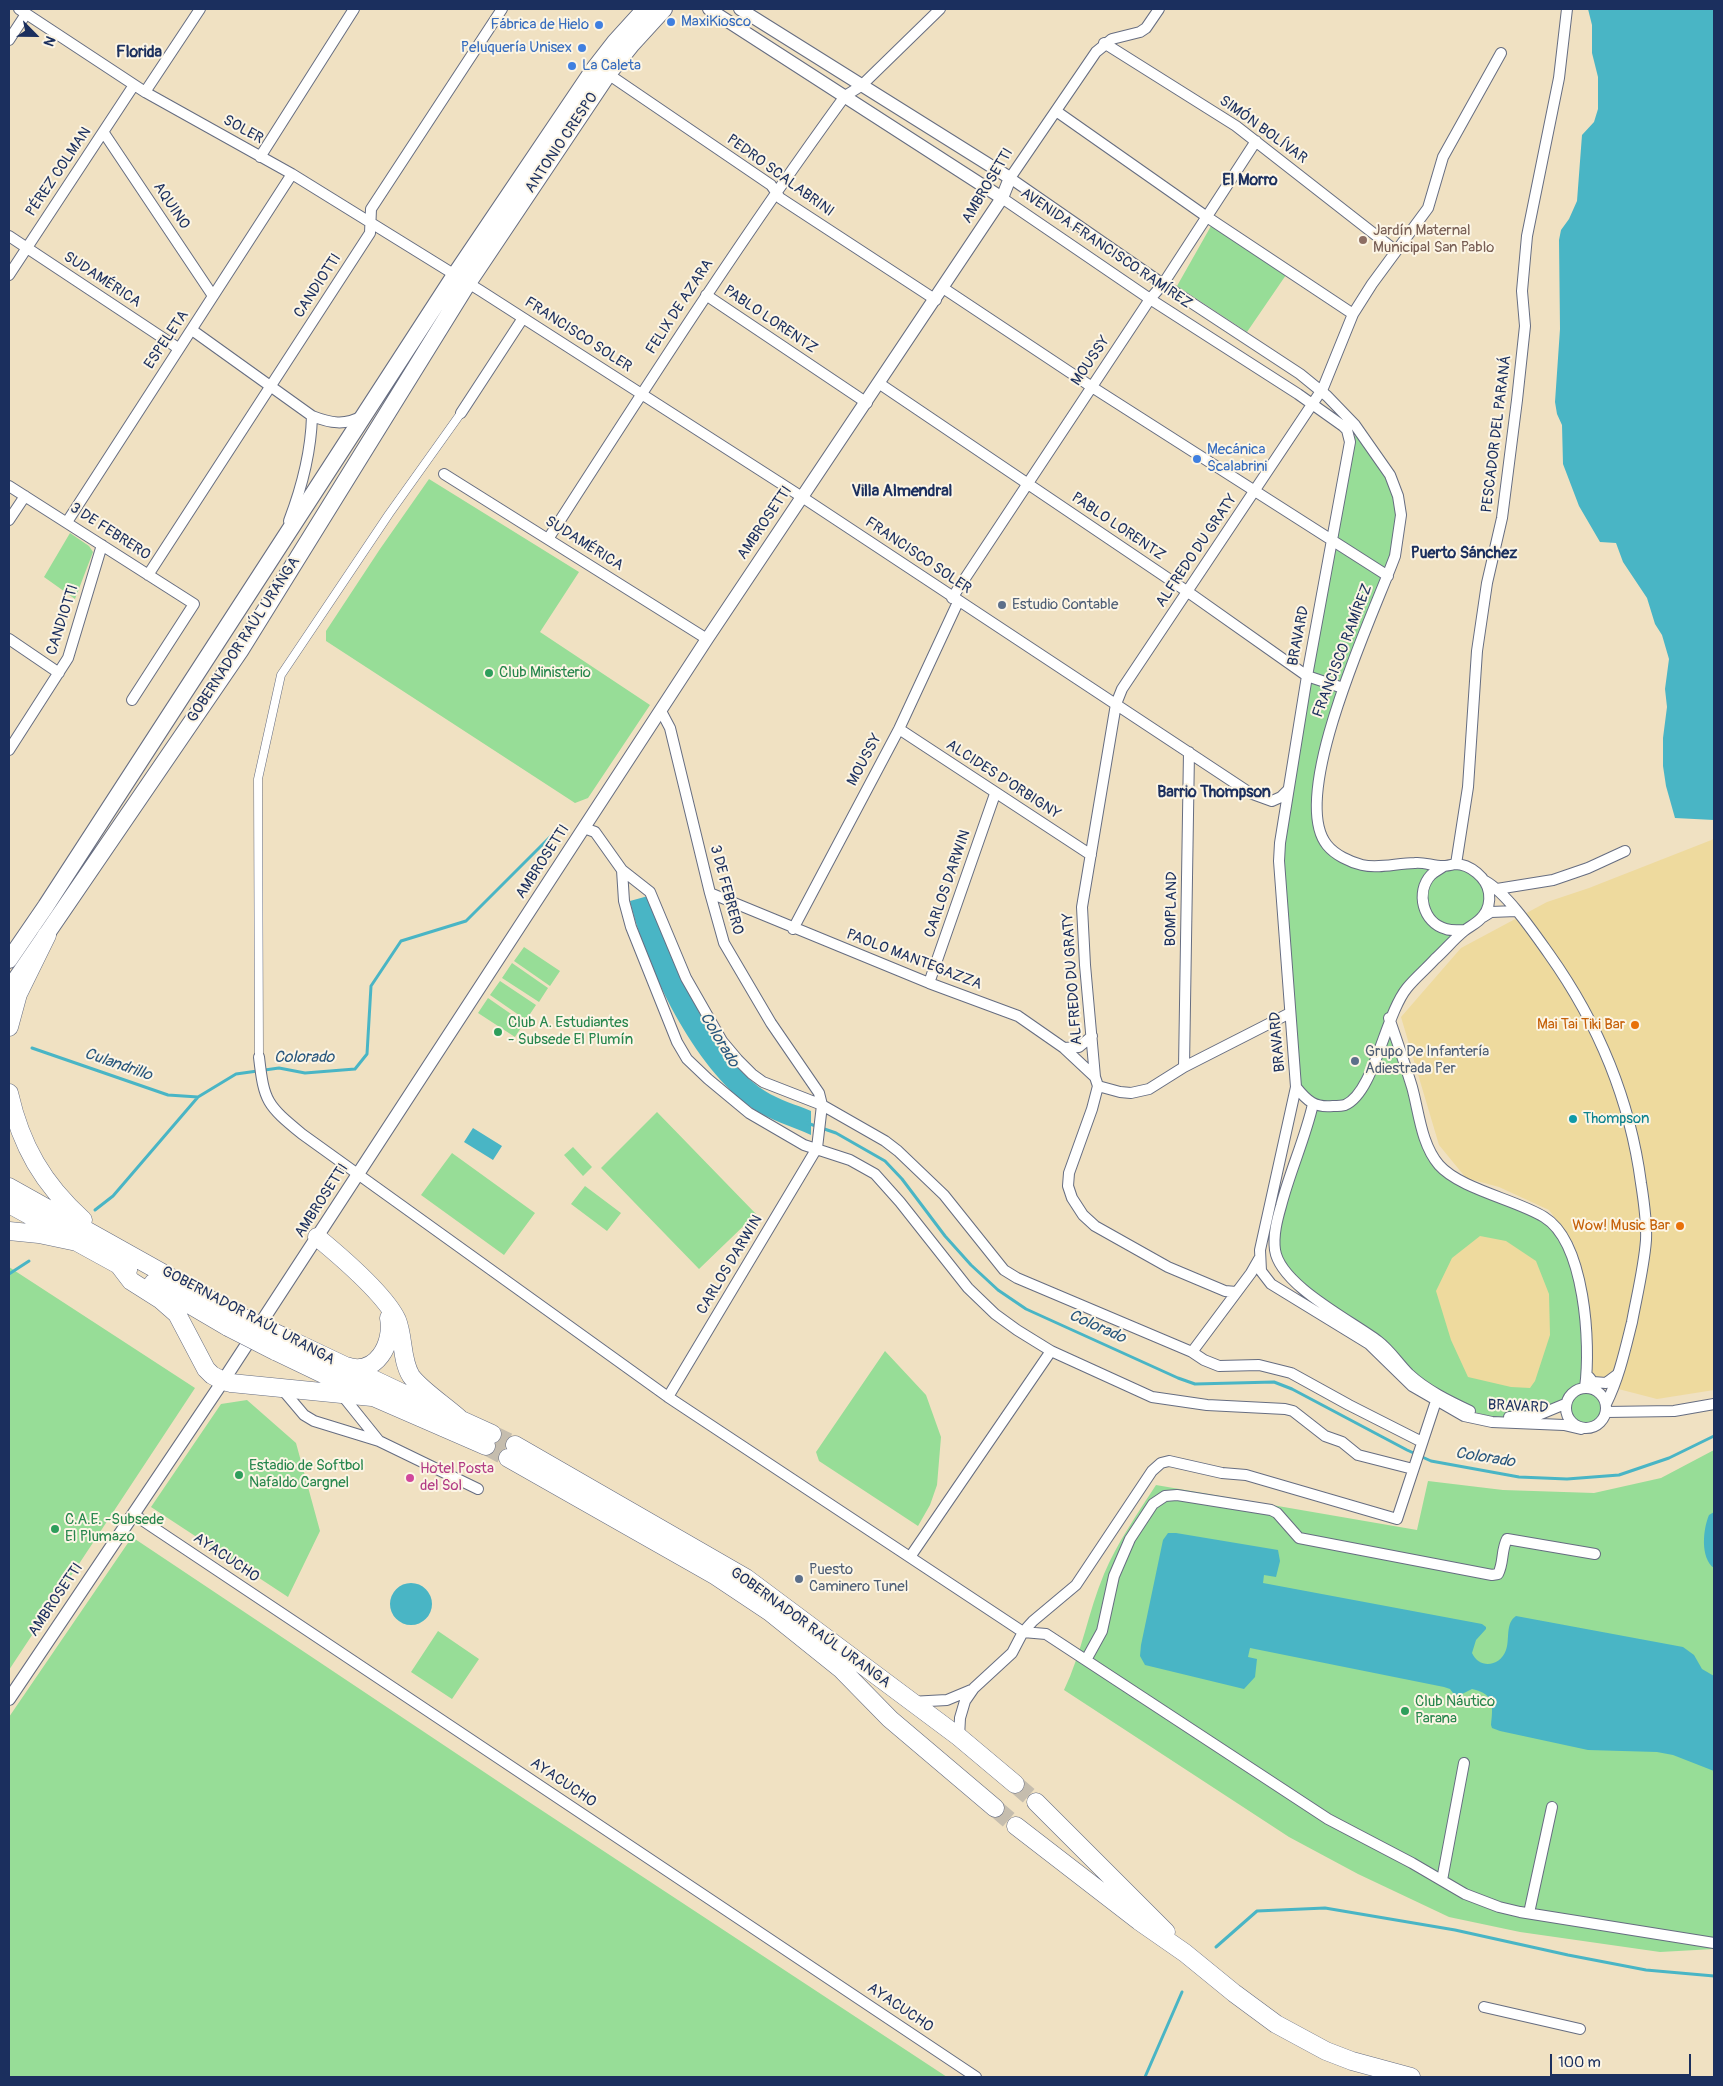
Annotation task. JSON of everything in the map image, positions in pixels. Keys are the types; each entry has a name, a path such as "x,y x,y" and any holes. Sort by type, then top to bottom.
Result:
{"highway":[{"path":"9,1027 18,994 47,935"},
{"path":"9,1093 15,1121 23,1141 49,1186 69,1208 103,1239"},
{"name":"GOBERNADOR RAÚL URANGA","path":"9,1187 103,1239 232,1320"},
{"path":"9,1204 77,1242"},
{"name":"GOBERNADOR RAÚL URANGA","path":"9,1231 39,1234 77,1242 328,1368 372,1396 489,1440 460,1419 328,1368"},
{"path":"317,1237 334,1251 383,1301 397,1320 410,1374 416,1382 460,1419"},
{"path":"118,1264 130,1281 161,1300 177,1314 206,1368 212,1375 223,1381 282,1389 372,1396"},
{"path":"328,1368 353,1368 369,1364 378,1359 390,1339 391,1328 383,1301"},
{"name":"GOBERNADOR RAÚL URANGA","path":"994,1808 890,1719 841,1669 770,1612 716,1576 512,1452 746,1578 958,1738 1015,1784"},
{"path":"1036,1802 1148,1912 1185,1953"},
{"path":"1016,1826 1276,2024 1310,2044 1352,2061 1411,2077"}],"main road":[{"name":"ANTONIO CRESPO","path":"461,279 594,69 645,9"},
{"name":"ANTONIO CRESPO","path":"461,279 608,74 664,9"},
{"name":"GOBERNADOR RAÚL URANGA","path":"9,960 38,920 367,413 461,279"},
{"name":"GOBERNADOR RAÚL URANGA","path":"9,989 240,650 461,279"}],"street":[{"path":"145,92 200,9"},
{"path":"260,157 354,9"},
{"name":"CANDIOTTI","path":"148,575 370,233 371,209 502,9"},
{"name":"AVENIDA FRANCISCO RAMÍREZ","path":"709,9 1002,198 1150,299 1312,404 1347,430 1350,442"},
{"name":"AVENIDA FRANCISCO RAMÍREZ","path":"740,9 1010,178 1163,284 1300,374 1322,391 1351,421 1363,437"},
{"path":"845,96 861,86 940,9"},
{"path":"1104,43 1140,32 1146,28 1159,9"},
{"name":"PESCADOR DEL PARANÁ","path":"1456,864 1468,788 1477,651 1487,583 1502,518 1517,400 1525,326 1522,291 1528,236 1559,78 1567,9"},
{"path":"9,40 22,11"},
{"name":"SOLER","path":"22,11 145,92 292,174 461,279"},
{"name":"AMBROSETTI","path":"9,1699 223,1381 707,639 936,300 1002,198 1010,178 1104,43"},
{"name":"SIMÓN BOLÍVAR","path":"1104,43 1236,126 1396,251"},
{"name":"ALFREDO DU GRATY","path":"1236,1292 1225,1291 1168,1266 1095,1226 1083,1215 1072,1198 1068,1186 1069,1173 1092,1109 1097,1081 1082,928 1082,907 1116,704 1122,689 1322,391 1353,314 1428,208 1443,157 1501,53"},
{"name":"PEDRO SCALABRINI","path":"608,74 770,185 780,198 936,300"},
{"name":"PÉREZ COLMAN","path":"9,275 134,85"},
{"name":"FELIX DE AZARA","path":"548,539 775,192 845,96"},
{"path":"1056,111 1207,217 1353,314"},
{"name":"AQUINO","path":"104,133 213,296"},
{"name":"MOUSSY","path":"793,929 898,729 955,600 1092,387 1150,299 1163,284 1256,141"},
{"name":"ESPELETA","path":"67,522 292,174"},
{"name":"SUDAMÉRICA","path":"9,236 178,348"},
{"name":"FRANCISCO SOLER","path":"461,279 802,498 1250,793 1265,800 1277,799 1288,790"},
{"path":"943,288 1092,387 1388,576"},
{"name":"PABLO LORENTZ","path":"706,295 867,403"},
{"path":"523,318 461,413 281,675 258,779 259,1057 262,1085 268,1102 283,1119 358,1175 668,1397 1023,1632 1046,1634 1328,1819 1466,1894 1500,1907 1714,1943"},
{"path":"192,330 272,385 312,416 326,422 340,423 354,420 367,413"},
{"name":"PABLO LORENTZ","path":"880,384 1188,592 1307,676 1343,688"},
{"path":"270,562 289,520 306,469 311,443 312,416"},
{"name":"FRANCISCO RAMÍREZ","path":"1363,437 1390,475 1400,509 1400,535 1388,576 1343,688 1330,727 1320,771 1318,790 1319,825 1321,835 1336,854 1361,865 1382,866 1415,862 1444,866"},
{"name":"BRAVARD","path":"1350,442 1307,676 1288,790 1279,861 1296,1088 1262,1238 1261,1271 1267,1280 1368,1344 1403,1379 1437,1397 1474,1412 1505,1418 1536,1416 1565,1404"},
{"name":"SUDAMÉRICA","path":"444,474 707,639"},
{"name":"3 DE FEBRERO","path":"9,486 194,604 132,700"},
{"path":"9,520 25,496"},
{"name":"CANDIOTTI","path":"9,750 68,658 102,545"},
{"path":"9,639 59,673"},
{"name":"3 DE FEBRERO","path":"661,711 670,728 724,943 771,1023 819,1093 822,1110"},
{"name":"ALCIDES D'ORBIGNY","path":"898,729 1091,855"},
{"name":"BOMPLAND","path":"1184,1067 1189,752"},
{"name":"CARLOS DARWIN","path":"929,983 995,794"},
{"path":"584,828 595,832 622,870 650,892 686,978 722,1041 752,1074 763,1082 886,1141 944,1195 1004,1270 1017,1278 1192,1352 1204,1360 1219,1366 1259,1365 1291,1373 1349,1406 1422,1442"},
{"path":"1497,889 1553,880 1588,868 1625,851"},
{"path":"1465,930 1444,929 1431,920 1424,906 1423,890 1431,876 1444,866 1456,864 1469,867 1497,889 1561,970 1586,1010 1602,1045 1628,1116 1636,1147 1643,1197 1646,1240 1636,1302 1619,1373 1601,1422 1592,1428 1581,1429 1568,1420 1565,1412 1565,1404 1569,1396 1576,1390 1585,1388 1597,1391 1603,1396 1606,1408"},
{"path":"622,870 624,901 631,927 682,1052 708,1079 750,1113 804,1145 818,1145 875,1174 900,1202 968,1288 995,1314 1016,1330 1051,1351 1152,1397 1208,1405 1293,1411 1325,1436 1342,1442 1358,1455 1413,1469"},
{"path":"1482,918 1489,902 1489,892 1484,880"},
{"name":"PAOLO MANTEGAZZA","path":"710,893 793,929 1018,1016 1064,1048 1097,1081 1120,1092 1131,1093 1149,1088 1184,1067 1290,1013"},
{"path":"1296,1088 1313,1104 1325,1107 1345,1105 1358,1095 1370,1074 1389,1018 1406,989 1465,930 1491,912 1516,911"},
{"path":"1389,1018 1430,1152 1440,1166 1456,1178 1544,1217 1557,1228 1568,1243 1578,1279 1586,1323 1587,1370 1585,1388"},
{"path":"1064,1048 1079,1047 1092,1036"},
{"name":"BRAVARD","path":"1313,1104 1309,1121 1288,1180 1275,1228 1274,1248 1279,1266 1289,1278 1318,1300 1378,1341 1410,1374 1437,1397 1464,1416 1500,1423 1564,1425 1581,1429"},
{"path":"818,1145 822,1110"},
{"name":"CARLOS DARWIN","path":"668,1397 818,1145"},
{"path":"1192,1352 1260,1258"},
{"path":"910,1558 1051,1351"},
{"path":"328,1368 341,1394 379,1441"},
{"path":"1587,1370 1590,1379 1598,1384 1606,1383 1619,1373"},
{"path":"282,1389 304,1415 314,1421 379,1441 478,1489"},
{"path":"909,1702 947,1700 965,1694 1012,1653 1023,1632 1032,1621 1076,1585 1152,1471 1161,1463 1169,1461 1222,1473 1246,1475 1397,1519 1437,1397"},
{"path":"1606,1408 1674,1411 1714,1404"},
{"path":"1086,1660 1102,1631 1114,1576 1130,1539 1153,1504 1165,1496 1177,1495 1271,1510 1278,1513 1300,1538 1492,1575 1498,1574 1501,1568 1507,1539 1594,1554"},
{"name":"AYACUCHO","path":"133,1514 976,2077"},
{"path":"958,1738 960,1718 965,1701 974,1688"},
{"path":"1442,1880 1464,1763"},
{"path":"1529,1913 1552,1807"},
{"path":"1484,2007 1580,2029"}],"green space":[{"path":"1211,226 1286,275 1247,332 1177,286"},
{"path":"1355,436 1363,437 1390,475 1400,535 1330,727 1318,810 1327,845 1361,865 1456,864 1484,880 1487,910 1406,989 1389,1018 1421,1125 1440,1166 1557,1228 1578,1279 1589,1388 1603,1396 1607,1406 1604,1416 1596,1424 1586,1429 1576,1428 1568,1421 1565,1405 1505,1418 1474,1412 1439,1394 1318,1300 1276,1258 1274,1248 1313,1105 1296,1087 1279,861 1350,442"},
{"name":"Club Ministerio","path":"429,479 579,572 540,632 650,705 588,798 575,803 326,641 326,631"},
{"path":"70,533 89,546 93,552 75,599 44,577"},
{"path":"524,947 560,971 550,986 514,961"},
{"path":"512,963 548,988 539,1002 502,978"},
{"path":"500,981 536,1005 526,1020 490,995"},
{"path":"488,998 524,1023 515,1037 478,1013"},
{"path":"657,1112 756,1214 699,1269 601,1168"},
{"path":"573,1147 592,1167 583,1176 564,1155"},
{"path":"452,1153 535,1213 504,1255 421,1195"},
{"path":"585,1186 621,1213 607,1231 571,1204"},
{"name":"C.A.E. -Subsede El Plumazo","path":"9,1267 195,1388 9,1670"},
{"path":"885,1351 926,1395 941,1437 937,1485 930,1505 918,1526 819,1461 816,1452"},
{"name":"Estadio de Softbol Nafaldo Cargnel","path":"247,1400 296,1443 320,1531 288,1597 151,1507 221,1404"},
{"name":"Club Náutico Parana","path":"1714,1450 1714,1949 1660,1952 1520,1932 1449,1917 1358,1874 1289,1837 1064,1690 1076,1662 1109,1562 1156,1485 1417,1530 1428,1481 1503,1490 1594,1493 1661,1478"},
{"path":"132,1537 526,1800 947,2077 9,2077 9,1717"},
{"path":"438,1631 479,1659 452,1699 411,1672"}],"sand":[{"name":"Thompson","path":"1714,839 1714,1390 1657,1399 1599,1384 1590,1377 1588,1309 1574,1244 1549,1210 1499,1187 1466,1178 1439,1145 1401,1017 1461,948 1547,902 1589,888"},
{"path":"1480,1236 1506,1241 1536,1261 1549,1294 1550,1335 1535,1381 1530,1388 1511,1387 1468,1377 1451,1340 1436,1291 1452,1258"}],"water":[{"path":"1588,9 1714,9 1714,820 1675,818 1666,786 1663,766 1663,738 1667,707 1665,689 1669,659 1662,635 1655,624 1647,598 1623,562 1616,543 1600,542 1579,506 1563,464 1562,425 1557,414 1555,402 1560,329 1559,240 1561,230 1569,219 1577,201 1582,135 1594,122 1598,109 1598,77 1592,53 1592,25"},
{"path":"648,896 694,1003 725,1053 744,1074 765,1091 811,1111 811,1135 752,1108 731,1090 692,1043 660,985 637,927 630,901"},
{"path":"473,1128 502,1146 493,1160 464,1142"},
{"path":"1714,1512 1714,1568 1706,1557 1704,1535 1709,1515"},
{"path":"1168,1533 1278,1550 1280,1561 1276,1577 1264,1575 1263,1583 1482,1624 1486,1629 1476,1640 1472,1653 1479,1662 1484,1664 1494,1663 1503,1656 1507,1646 1510,1623 1516,1616 1683,1647 1694,1655 1702,1669 1714,1676 1714,1771 1673,1755 1657,1752 1588,1750 1500,1731 1492,1728 1491,1725 1492,1707 1489,1698 1480,1691 1472,1689 1458,1696 1450,1689 1444,1687 1250,1648 1248,1657 1257,1659 1255,1677 1244,1689 1145,1665 1140,1656 1141,1645 1163,1540"},
{"path":"411,1583 426,1589 432,1604 426,1619 411,1625 396,1619 390,1604 396,1589"}],"waterway":[{"name":"Colorado","path":"95,1210 113,1196 198,1097 236,1074 279,1068 305,1073 355,1069 367,1054 371,986 401,941 466,921 554,833"},
{"name":"Culandrillo","path":"32,1048 168,1095 198,1097"},
{"name":"Colorado","path":"807,1123 836,1133 885,1161 902,1179 945,1236 971,1265 998,1290 1026,1309 1195,1384 1274,1382 1292,1389 1431,1461 1519,1477 1567,1479 1619,1475 1669,1458 1714,1436"},
{"name":"Colorado","path":"9,1274 29,1261"},
{"path":"1216,1947 1257,1911 1325,1908 1455,1930 1646,1970 1714,1976"},
{"path":"1145,2077 1182,1992"}],"tunnel":[{"path":"492,1434 515,1445"},
{"path":"486,1446 508,1458"},
{"path":"1015,1784 1036,1802"},
{"path":"995,1808 1016,1826"}],"place":[{"name":"MaxiKiosco","path":"671,22"},
{"name":"Fábrica de Hielo","path":"599,25"},
{"name":"Peluquería Unisex","path":"582,48"},
{"name":"La Caleta","path":"572,66"},
{"name":"Jardín Maternal Municipal San Pablo","path":"1363,240"},
{"name":"Mecánica Scalabrini","path":"1197,459"},
{"name":"Estudio Contable","path":"1002,605"},
{"name":"Club Ministerio","path":"489,673"},
{"name":"Mai Tai Tiki Bar","path":"1635,1025"},
{"name":"Club A. Estudiantes - Subsede El Plumín","path":"498,1032"},
{"name":"Grupo De Infantería Adiestrada Per","path":"1355,1061"},
{"name":"Thompson","path":"1573,1119"},
{"name":"Wow! Music Bar","path":"1680,1226"},
{"name":"Estadio de Softbol Nafaldo Cargnel","path":"239,1475"},
{"name":"Hotel Posta del Sol","path":"410,1478"},
{"name":"C.A.E. -Subsede El Plumazo","path":"55,1529"},
{"name":"Puesto Caminero Tunel","path":"799,1579"},
{"name":"Club Náutico Parana","path":"1405,1711"}],"district":[{"name":"Florida","path":"139,53"},
{"name":"El Morro","path":"1250,181"},
{"name":"Villa Almendral","path":"902,492"},
{"name":"Puerto Sánchez","path":"1464,554"},
{"name":"Barrio Thompson","path":"1214,793"}]}
